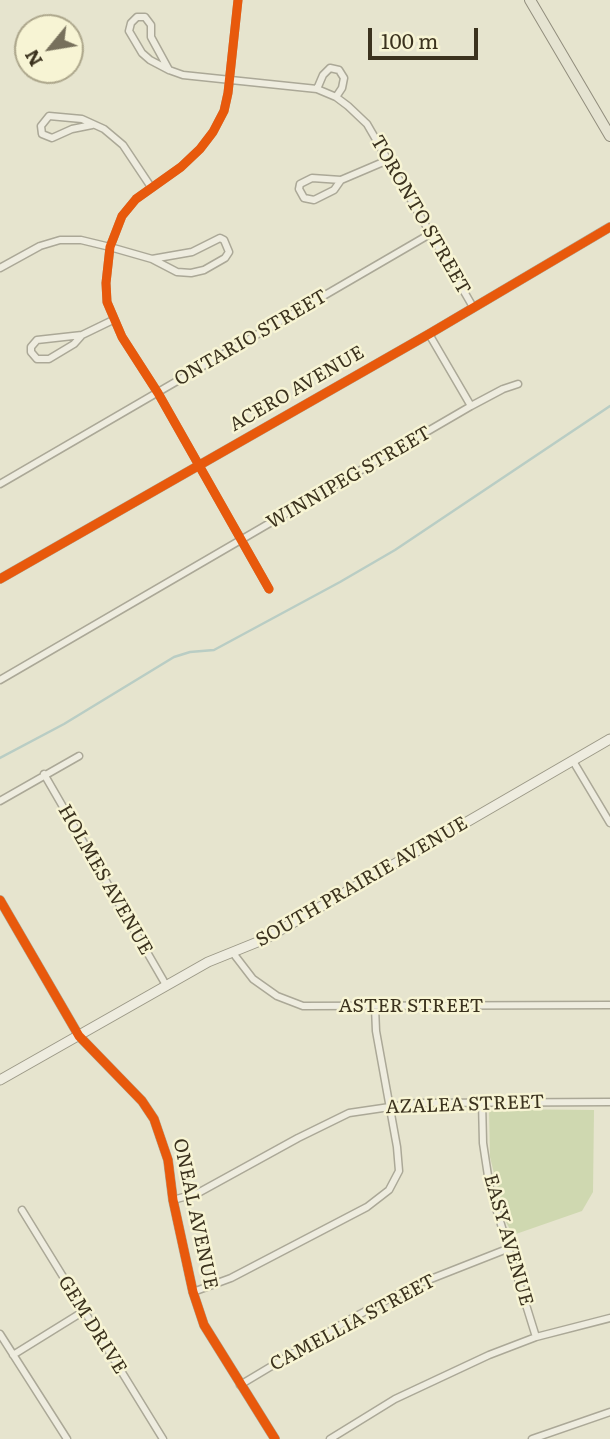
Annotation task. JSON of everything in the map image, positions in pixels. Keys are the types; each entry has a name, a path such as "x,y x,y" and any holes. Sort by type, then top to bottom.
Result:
{"main road":[{"path":"530,0 610,136"},
{"name":"SOUTH PRAIRIE AVENUE","path":"0,1080 208,962 276,933 610,739"}],"street":[{"path":"238,0 224,111 213,132 181,167 136,199 122,216 110,247 106,283 107,302 113,320 158,393 269,589"},
{"name":"TORONTO STREET","path":"169,70 151,37 151,25 145,17 137,17 131,23 129,31 150,60 169,70 183,75 317,89 336,97 367,124 473,307"},
{"path":"317,89 323,75 330,68 339,70 344,78 336,97"},
{"path":"92,125 72,129 52,138 42,134 41,126 49,116 82,119 104,129 123,145 151,187"},
{"path":"341,180 334,190 314,200 304,198 299,190 300,184 312,178 341,180 388,160"},
{"name":"ACERO AVENUE","path":"0,579 429,334 610,227"},
{"name":"ONTARIO STREET","path":"0,484 430,234"},
{"path":"0,268 40,246 60,240 80,240 110,247 152,259 177,272 191,273 204,270 225,258 229,251 224,240 220,238 192,252 152,259"},
{"path":"82,335 74,344 50,359 37,359 32,352 31,346 37,340 82,335 113,320"},
{"path":"429,334 471,407"},
{"name":"WINNIPEG STREET","path":"0,680 471,407 518,384"},
{"path":"0,801 79,756"},
{"path":"573,761 610,823"},
{"name":"HOLMES AVENUE","path":"44,775 166,985"},
{"name":"ONEAL AVENUE","path":"0,900 79,1036 142,1101 154,1119 168,1160 173,1200 193,1292 204,1325 275,1439"},
{"name":"ASTER STREET","path":"233,953 253,979 278,996 303,1006 610,1005"},
{"path":"193,1292 232,1278 367,1207 388,1190 399,1171 376,1031 375,1007"},
{"name":"AZALEA STREET","path":"173,1200 198,1193 349,1113 390,1105 482,1101 610,1102"},
{"name":"EASY AVENUE","path":"482,1101 483,1143 490,1189 536,1337"},
{"name":"GEM DRIVE","path":"22,1210 163,1439"},
{"name":"CAMELLIA STREET","path":"240,1385 347,1321 413,1286 507,1249"},
{"path":"13,1354 84,1311"},
{"path":"330,1439 395,1399 489,1355 536,1337 610,1318"},
{"path":"0,1334 67,1439"},
{"path":"532,1439 610,1412"}],"green space":[{"path":"489,1109 594,1110 593,1192 582,1211 513,1235 506,1222 490,1157"}],"waterway":[{"path":"0,758 64,724 174,657 190,652 214,650 340,582 395,550 610,406"}],"cycle path":[{"path":"238,0 224,111 200,149 181,167 136,199 122,216 110,247 106,283 107,302 122,337 158,393 269,589"},
{"path":"0,579 429,334 610,227"},
{"path":"0,900 79,1036 142,1101 154,1119 168,1160 173,1200 193,1292 204,1325 275,1439"}]}
